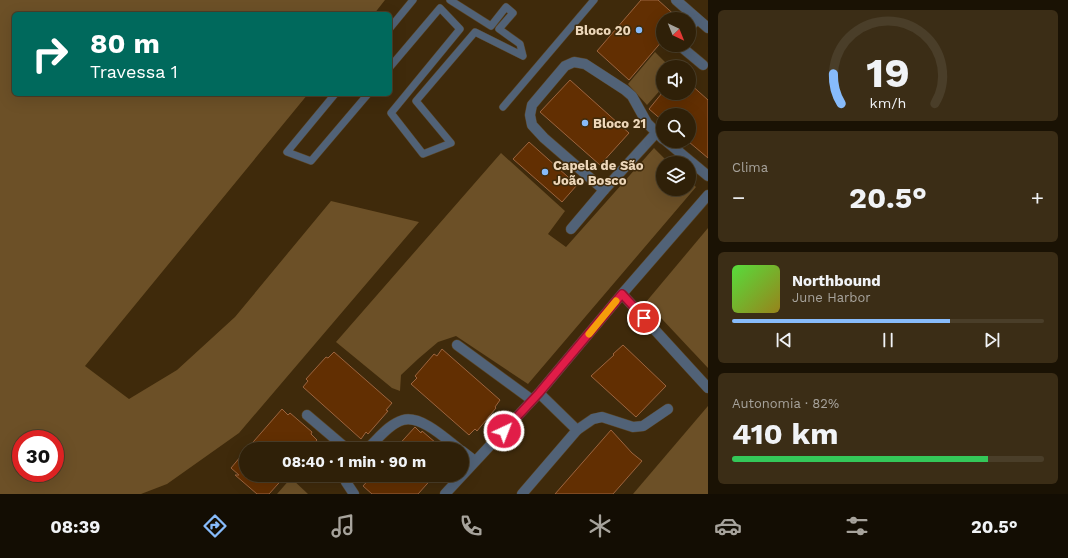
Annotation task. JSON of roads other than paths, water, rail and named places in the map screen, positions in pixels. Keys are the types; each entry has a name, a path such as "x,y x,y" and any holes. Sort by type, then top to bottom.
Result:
{"street":[{"path":"676,0 708,28"},
{"path":"688,52 706,65"},
{"path":"604,190 544,138 532,125 530,115 532,105 565,66 574,62 585,64 625,90 632,96 647,123 656,133"},
{"path":"571,229 604,190 656,139"},
{"path":"674,148 708,176"},
{"path":"445,494 536,397 622,294 708,195"},
{"path":"622,294 708,388"},
{"path":"457,345 536,397 577,430"},
{"path":"522,494 577,430 594,419 602,417 633,427 643,426 668,409"},
{"path":"307,416 339,442"},
{"path":"375,442 388,428 403,420 414,420 425,424 449,442"},
{"path":"469,456 475,461"},
{"path":"346,482 354,494"}],"lane":[{"path":"392,26 413,0"},
{"path":"392,66 440,8 460,29 391,114 423,154 451,143 416,101 474,32 523,56 520,44 499,29 513,13 506,7 491,26 450,0"},
{"path":"503,107 594,0"},
{"path":"333,96 287,152 311,161 366,96"}],"place":[{"name":"Bloco 20","path":"639,30"},
{"name":"Bloco 21","path":"585,123"},
{"name":"Capela de São João Bosco","path":"545,172"}]}
